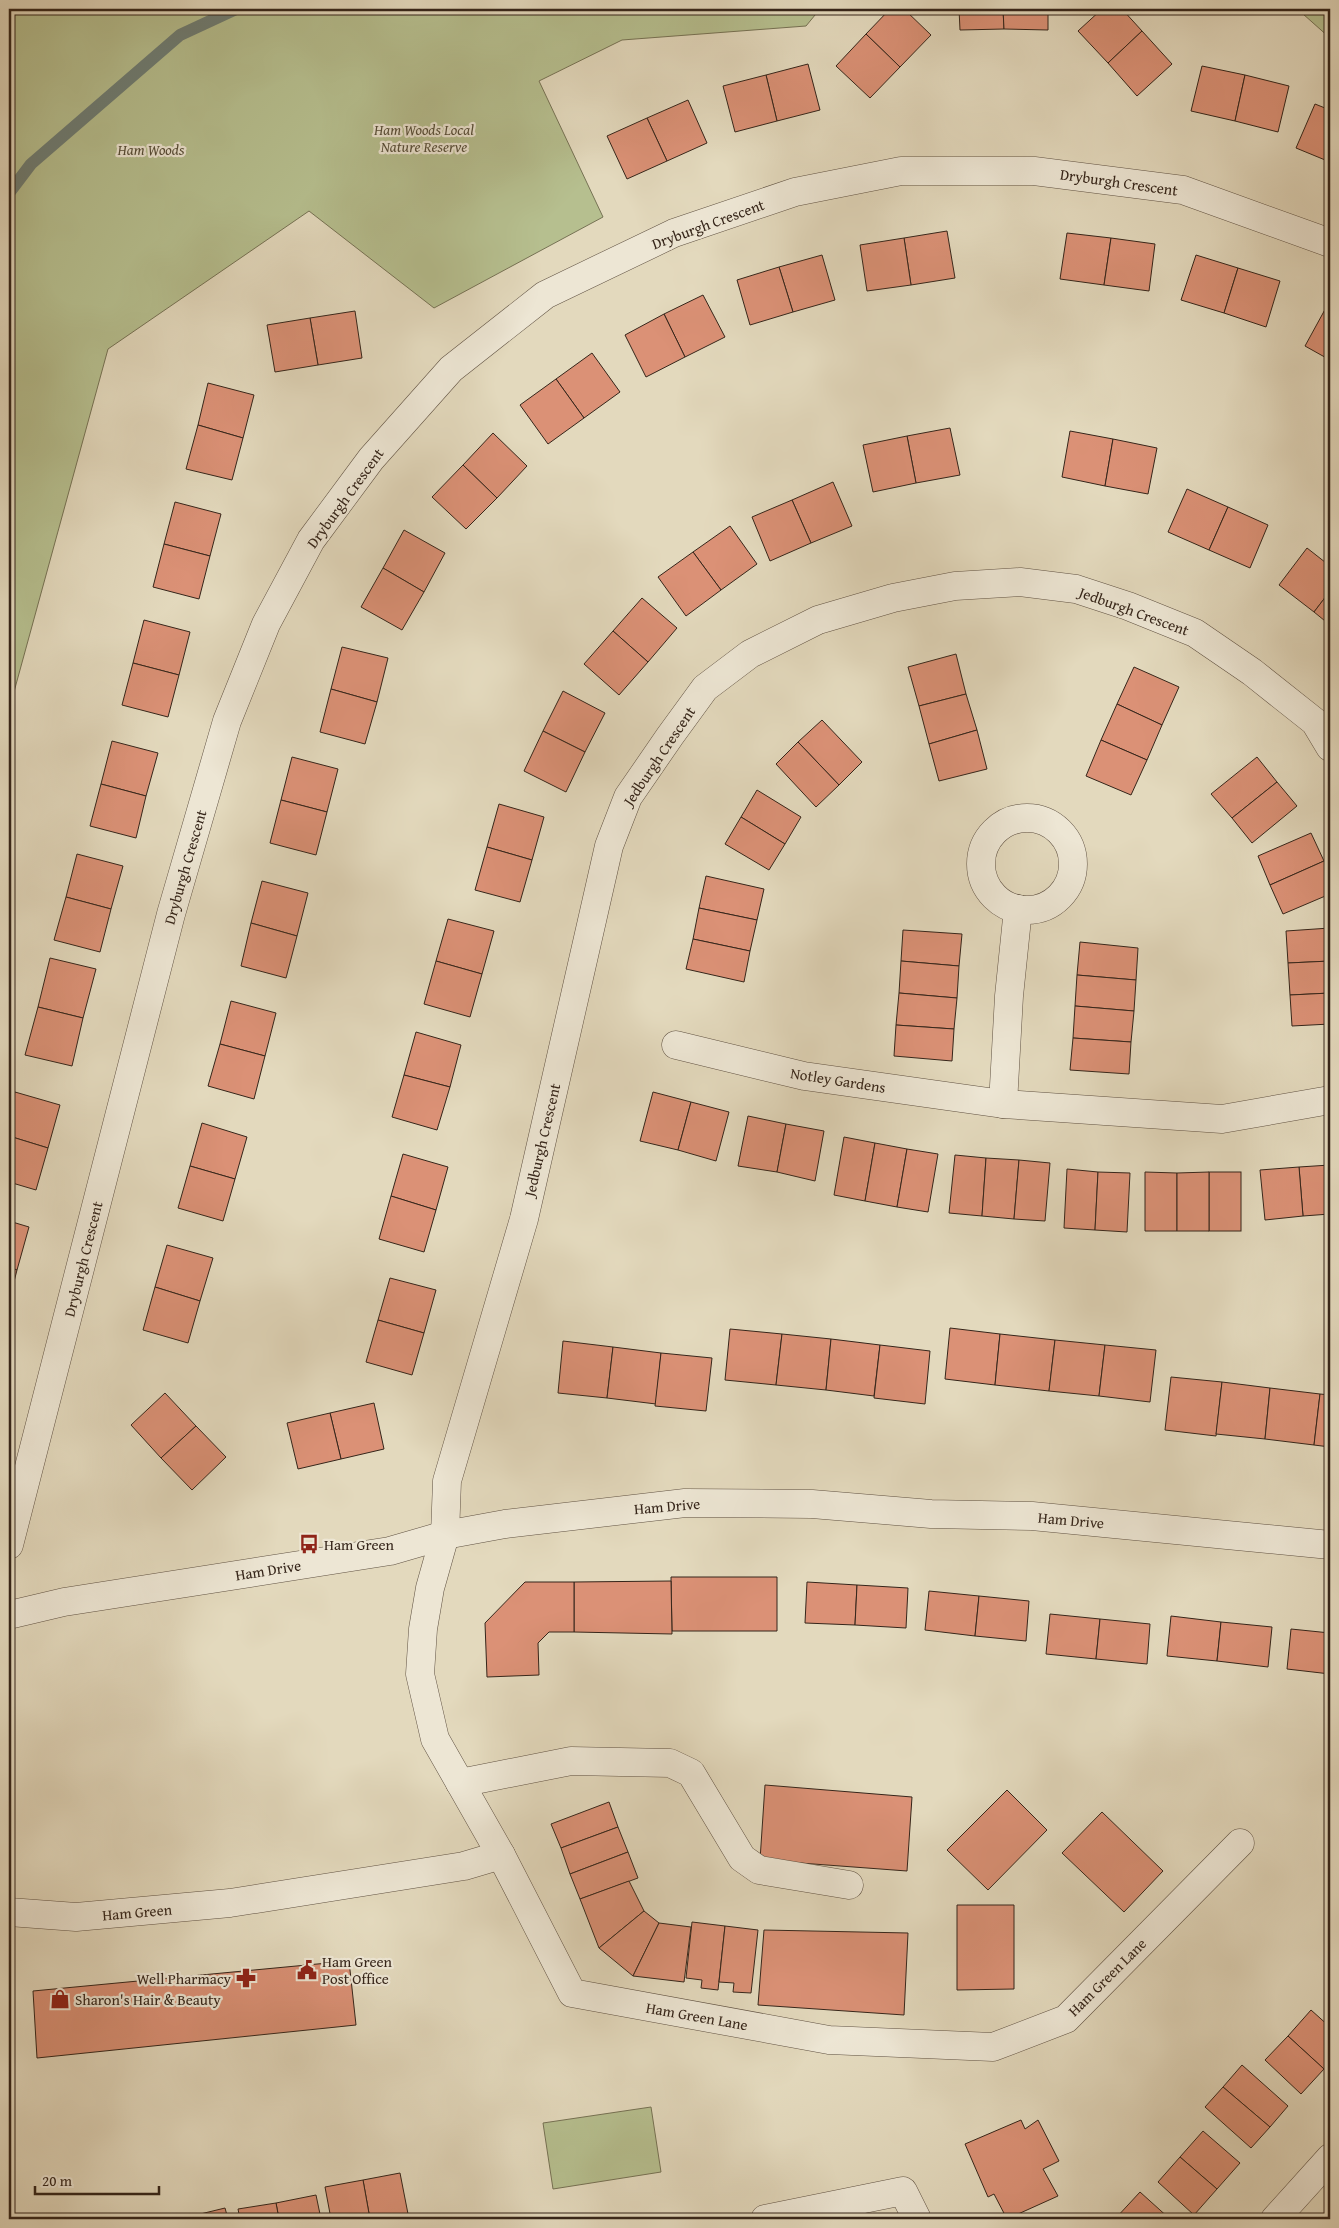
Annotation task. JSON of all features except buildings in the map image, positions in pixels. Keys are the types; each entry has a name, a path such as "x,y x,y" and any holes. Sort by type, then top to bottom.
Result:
{"street":[{"name":"Dryburgh Crescent","path":"9,1545 171,914 227,720 266,624 311,540 371,459 451,369 545,295 674,233 795,192 901,171 1034,170 1183,190 1330,243"},
{"name":"Jedburgh Crescent","path":"445,1535 447,1481 524,1219 609,846 628,797 705,688 750,654 818,620 893,598 946,588 1020,582 1076,589 1128,606 1195,633 1252,672 1315,722 1330,747"},
{"path":"1003,1104 1009,996 1018,910"},
{"name":"Notley Gardens","path":"676,1045 804,1076 1003,1104 1222,1119 1330,1100"},
{"name":"Ham Drive","path":"9,1612 390,1551 445,1535 505,1524 685,1503 812,1504 931,1514 1032,1516 1330,1544"},
{"name":"Ham Green Lane","path":"445,1535 429,1596 423,1629 420,1674 435,1739 502,1855 572,1993 829,2040 993,2047 1066,2019 1240,1843"},
{"path":"460,1783 571,1761 670,1764 691,1773 742,1858 759,1870 849,1885"},
{"name":"Ham Green","path":"9,1912 76,1917 230,1903 464,1866 502,1855"},
{"path":"1275,2219 1330,2158"},
{"path":"766,2219 903,2191 917,2219"}],"green space":[{"name":"Ham Woods","path":"9,9 820,9 806,26 622,40 539,81 603,217 434,308 309,211 108,349 9,710"},
{"path":"1291,9 1330,9 1330,38 1303,14"},
{"path":"651,2107 661,2172 553,2189 543,2123"}],"waterway":[{"path":"9,193 31,164 180,35 236,9"}],"place":[{"name":"Ham Green","path":"309,1544"},
{"name":"Ham Green Post Office","path":"307,1970"},
{"name":"Well Pharmacy","path":"246,1978"},
{"name":"Sharon's Hair & Beauty","path":"60,1999"}],"park label":[{"name":"Ham Woods Local Nature Reserve","path":"424,138"}]}
